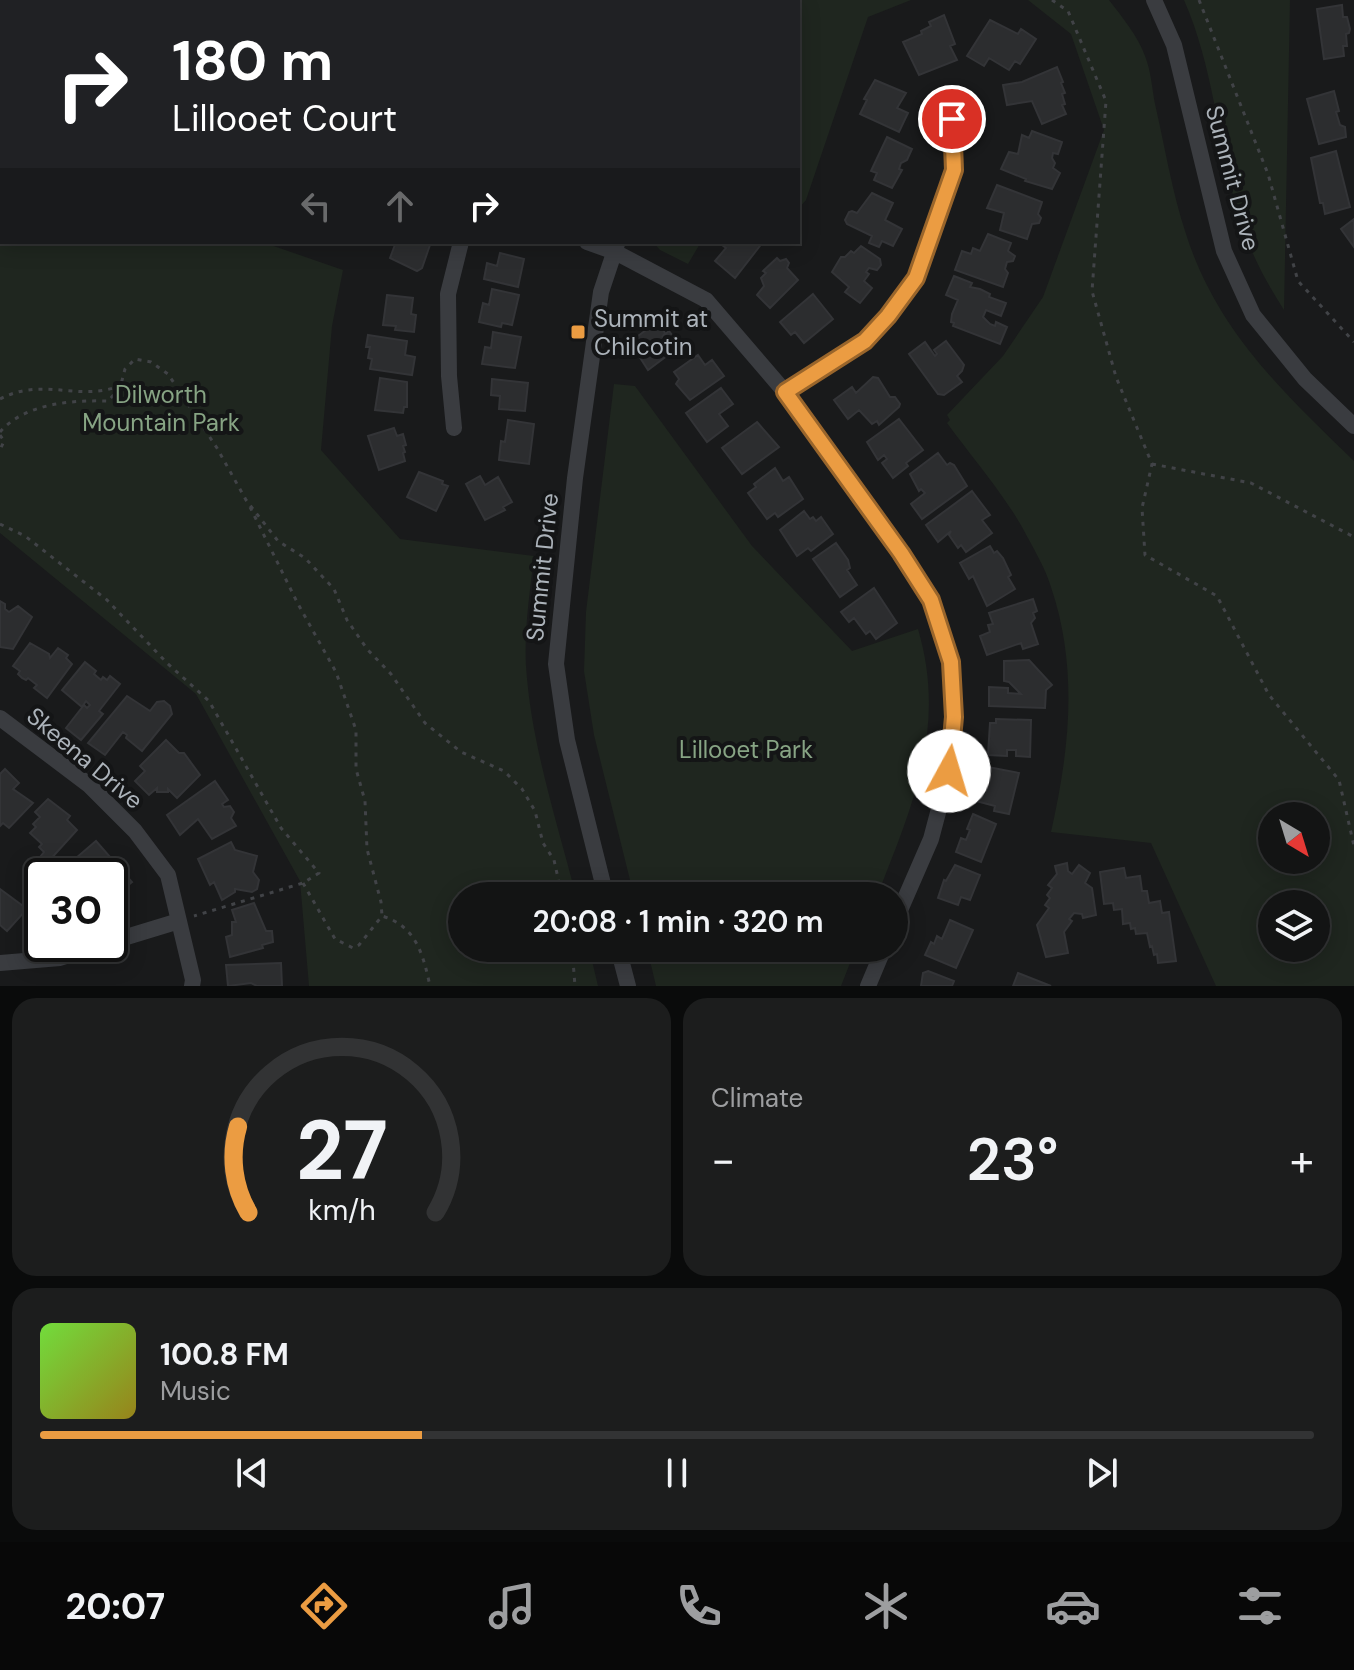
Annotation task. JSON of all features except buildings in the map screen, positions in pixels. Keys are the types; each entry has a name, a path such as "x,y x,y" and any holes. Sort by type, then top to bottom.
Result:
{"street":[{"name":"Summit Drive","path":"1154,0 1174,45 1224,251 1253,315 1305,379 1354,426"},
{"path":"785,392 865,341 916,278 954,170 952,119"},
{"path":"454,428 449,376 448,294 460,244"},
{"name":"Summit Drive","path":"602,882 567,740 556,664 575,478 601,292 616,247"},
{"path":"616,247 706,300 785,392 901,553 931,600 951,662 954,717 949,771 931,839 908,892"},
{"name":"Skeena Drive","path":"0,718 89,785 135,831 168,875 192,986"},
{"path":"128,937 179,921"},
{"path":"0,963 24,961"},
{"path":"622,962 628,986"},
{"path":"868,986 878,962"}],"path":[{"path":"1052,0 1068,11 1106,101 1092,291 1116,377 1152,464 1142,508 1145,555 1217,596 1269,695 1339,780 1354,846"},
{"path":"1199,0 1268,174 1298,281 1354,342"},
{"path":"0,450 4,441 0,434 9,423 39,408 68,401 108,401 121,384 125,369 135,359 151,362 168,374 217,448 246,500 336,672 356,730 356,769 365,801 367,849 382,916 359,945 353,948 335,939 303,883"},
{"path":"0,399 32,387 79,391 110,389 121,384"},
{"path":"1152,464 1251,483 1354,537"},
{"path":"246,500 278,541 305,558 334,589 347,620 367,649 391,674 425,723 461,752 504,771 522,789 535,811 543,843 554,860 559,882"},
{"path":"0,524 25,536 107,600 167,663 209,701 281,828 319,873 303,883 179,921"},
{"path":"382,916 397,920 413,933 430,986"},
{"path":"573,962 575,986"}],"green space":[{"path":"800,0 911,0 868,17 806,200 800,207"},
{"path":"1028,0 1109,0 1129,27 1149,68 1169,169 1186,234 1215,301 1255,358 1354,461 1354,986 1216,986 1151,843 1051,832 1063,772 1068,711 1068,680 1060,618 1045,572 1022,527 947,423 950,420 947,415 1003,356 1043,297 1104,130 1071,34"},
{"path":"1184,0 1290,0 1284,310 1257,262 1241,223 1202,51"},
{"name":"Dilworth Mountain Park","path":"0,244 268,244 343,270 332,326 321,450 400,539 534,556 526,639 529,695 546,782 572,882 448,882 448,962 592,962 598,986 309,986 300,881 196,694 0,533"},
{"path":"655,244 700,244 688,264 660,250"},
{"name":"Lillooet Park","path":"614,384 635,386 752,546 852,651 918,629 929,699 927,733 913,797 883,882 631,882 594,735 584,671 586,612"},
{"path":"650,962 850,962 841,986 656,986"}],"place":[{"name":"Summit at Chilcotin","path":"578,332"}],"route":[{"path":"949,771 954,717 951,662 931,600 901,553 785,392 865,341 916,278 954,170 952,119"}]}
